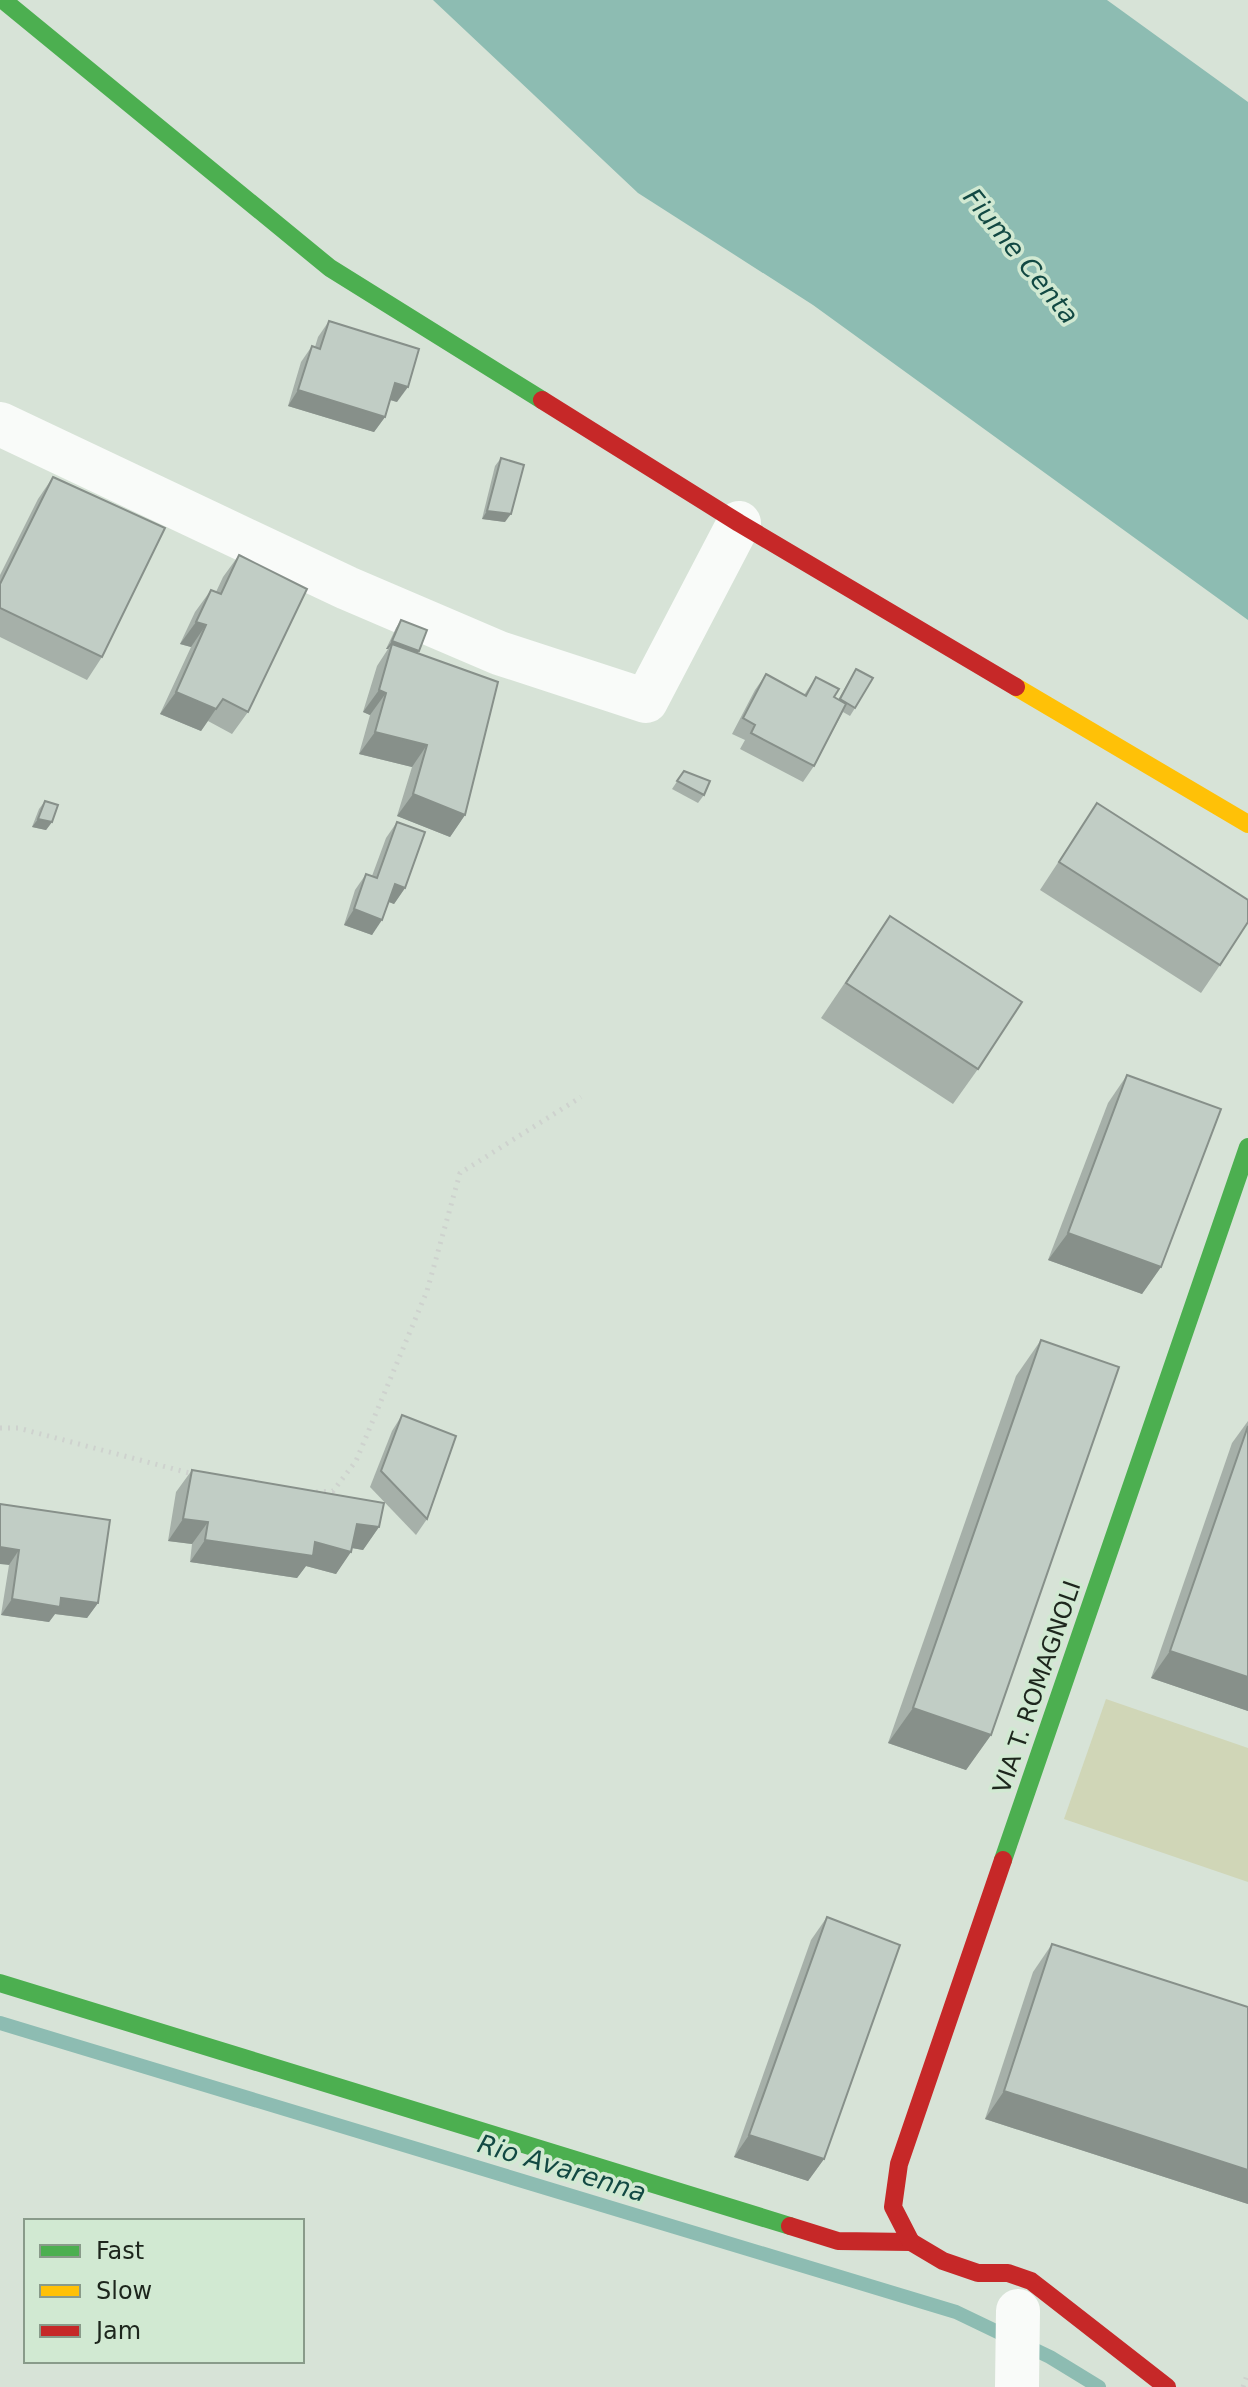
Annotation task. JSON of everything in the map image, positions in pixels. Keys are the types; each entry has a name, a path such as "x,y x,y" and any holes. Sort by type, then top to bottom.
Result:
{"street":[{"path":"3,0 330,268 739,523 1248,824"},
{"path":"0,424 375,600 499,653 646,701 739,523"},
{"name":"VIA T. ROMAGNOLI","path":"911,2242 893,2207 899,2164 1248,1147"},
{"path":"0,1983 838,2241 911,2242 943,2261 978,2273 1008,2273 1031,2281 1167,2387"},
{"path":"1017,2387 1018,2311"}],"path":[{"path":"302,1494 333,1491 356,1461 427,1291 460,1173 581,1097"},
{"path":"0,1428 18,1428 206,1477"},
{"path":"1243,2387 1248,2372"}],"green space":[{"path":"1106,1699 1248,1748 1248,1882 1064,1819"}],"water":[{"name":"Fiume Centa","path":"433,0 1107,0 1248,102 1248,620 813,305 638,193"}],"building":[{"path":"329,321 419,349 408,387 395,383 385,417 298,390 312,346 320,349"},
{"path":"501,458 524,465 511,514 487,511"},
{"path":"53,477 165,528 102,657 0,608 0,584"},
{"path":"239,555 307,589 248,712 223,699 216,709 176,692 206,625 196,622 211,590 221,594"},
{"path":"401,620 427,630 419,651 392,641"},
{"path":"392,644 498,682 465,815 413,794 427,745 375,732 386,693 379,690"},
{"path":"856,669 873,678 855,708 840,699"},
{"path":"766,674 806,696 816,677 839,689 834,697 846,704 814,766 751,733 755,725 743,718"},
{"path":"684,771 710,781 704,795 677,781"},
{"path":"45,801 58,805 52,822 38,819"},
{"path":"1097,803 1248,900 1248,922 1220,965 1059,862"},
{"path":"397,822 425,832 405,888 395,884 382,920 354,909 366,874 377,878"},
{"path":"890,916 1022,1002 978,1069 846,983"},
{"path":"1127,1075 1221,1109 1161,1267 1068,1233"},
{"path":"1041,1340 1119,1367 991,1735 913,1708"},
{"path":"402,1415 456,1436 427,1519 381,1471"},
{"path":"1248,1426 1248,1677 1170,1651"},
{"path":"192,1470 384,1503 379,1527 357,1524 351,1552 315,1542 313,1556 205,1540 208,1522 183,1519"},
{"path":"0,1504 110,1520 98,1603 61,1598 60,1607 12,1599 19,1550 0,1547"},
{"path":"827,1917 900,1945 824,2159 749,2135"},
{"path":"1052,1944 1248,2007 1248,2170 1004,2091"}],"waterway":[{"name":"Rio Avarenna","path":"0,2023 956,2312 1050,2357 1099,2387"}],"traffic: fast":[{"path":"3,0 330,268 542,400"},
{"path":"1003,1860 1248,1147"},
{"path":"0,1983 790,2226"}],"traffic: slow":[{"path":"1016,687 1248,824"}],"traffic: jam":[{"path":"542,400 739,523 1016,687"},
{"path":"911,2242 893,2207 899,2164 1003,1860"},
{"path":"790,2226 838,2241 911,2242 943,2261 978,2273 1008,2273 1031,2281 1167,2387"}]}
